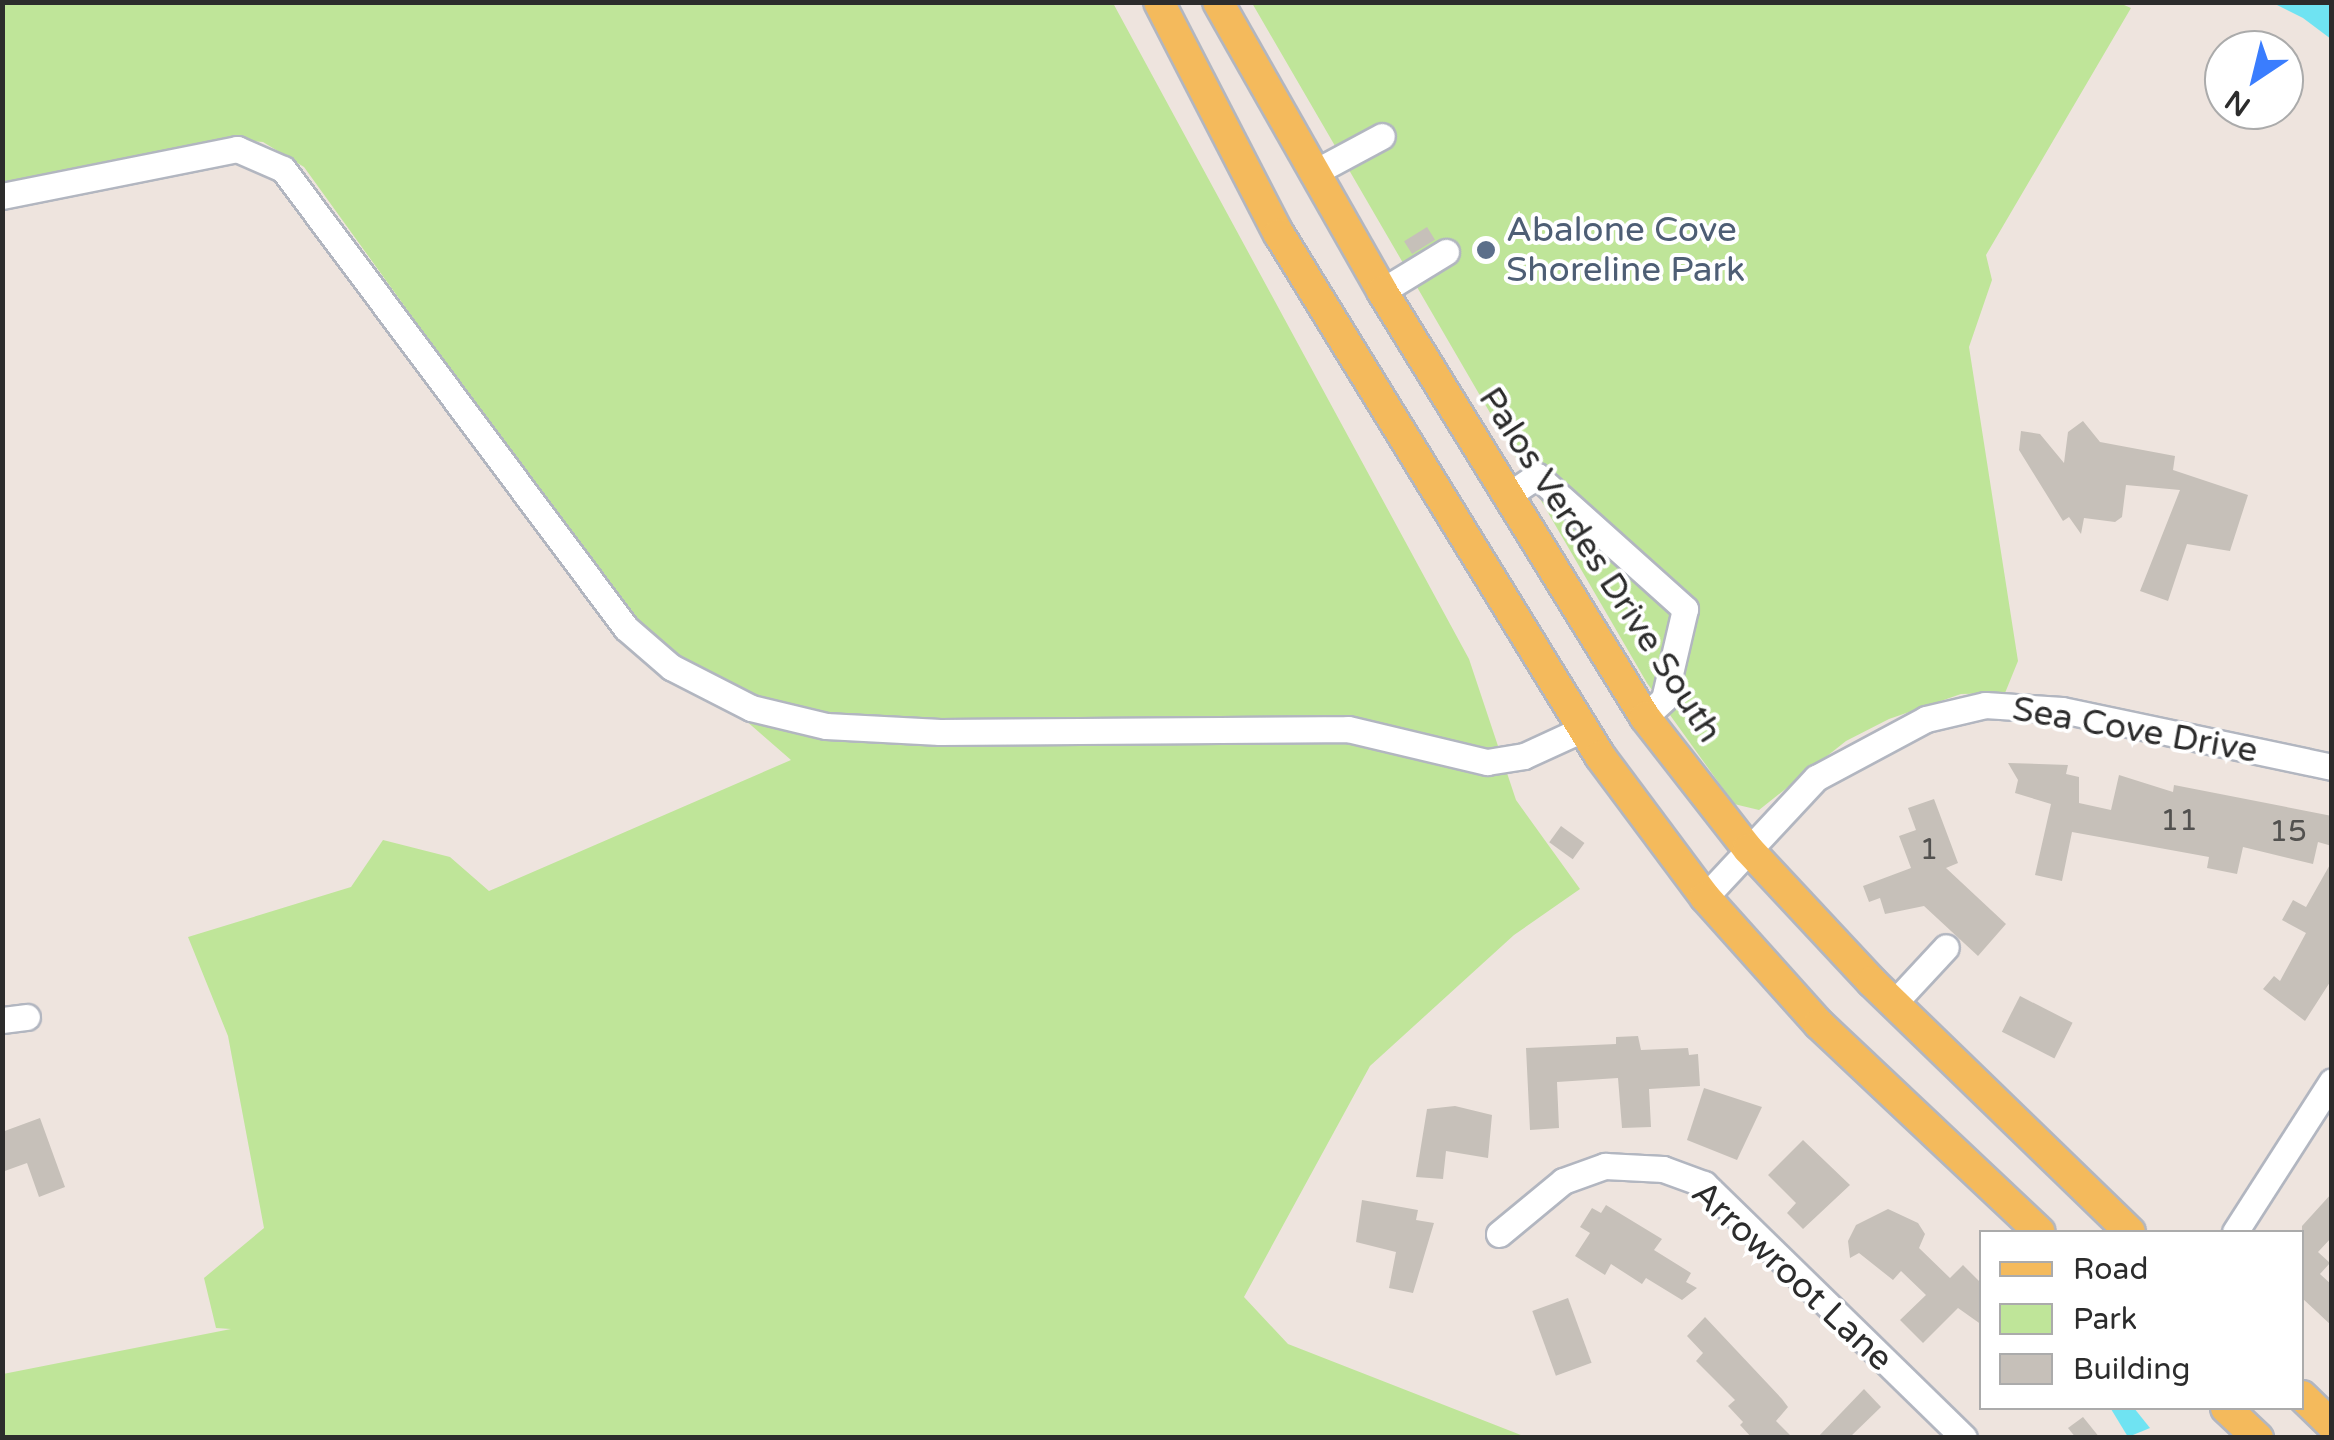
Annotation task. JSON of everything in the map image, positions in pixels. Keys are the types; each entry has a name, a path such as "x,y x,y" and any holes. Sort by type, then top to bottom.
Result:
{"main road":[{"path":"1159,2 1279,234 1583,729 1706,897 1819,1024 2038,1230"},
{"name":"Palos Verdes Drive South","path":"1218,2 1382,291 1645,717 1748,849 1894,1003 2128,1230"},
{"path":"2304,1398 2332,1425"},
{"path":"2228,1410 2258,1438"}],"street":[{"path":"1313,173 1382,136"},
{"path":"2,196 237,149 283,169 626,628 671,667 751,708 826,726 940,732 1348,729 1487,762 1524,756 1583,729"},
{"path":"1382,291 1446,252"},
{"path":"1506,496 1537,476 1685,608 1664,699 1645,717"},
{"name":"Sea Cove Drive","path":"1706,897 1816,778 1874,742 1926,718 1985,705 2062,710 2332,768"},
{"path":"1894,1003 1946,947"},
{"path":"2235,1230 2332,1081"},
{"name":"Arrowroot Lane","path":"1499,1234 1563,1180 1605,1166 1663,1169 1704,1184 1964,1438"}],"green space":[{"path":"2117,2 2131,8 1986,255 1992,280 1969,347 2018,661 2005,693 1961,694 1889,719 1846,741 1759,810 1734,804 1647,683 1252,3"},
{"path":"3,3 1113,3 1469,659 1516,800 1580,889 1514,935 1370,1066 1244,1297 1288,1344 1526,1437 3,1437 3,1374 231,1329 216,1328 204,1278 264,1228 228,1036 188,937 351,887 383,840 450,857 489,891 791,760 632,621 304,167 263,142 226,139 3,184"}],"water":[{"path":"2273,3 2331,3 2331,39 2303,18"},
{"path":"2112,1410 2136,1410 2150,1428 2128,1437"}],"building":[{"path":"1427,227 1435,240 1412,254 1404,241"},
{"path":"2083,421 2100,442 2175,456 2173,470 2248,495 2230,551 2187,544 2168,601 2140,591 2180,490 2126,485 2122,517 2115,522 2084,518 2081,534 2069,517 2063,521 2019,450 2021,431 2040,434 2064,463 2068,432"},
{"path":"2008,763 2068,765 2066,774 2079,777 2079,803 2111,810 2119,775 2173,792 2174,785 2332,816 2332,846 2318,842 2313,864 2243,847 2237,874 2207,868 2209,857 2072,832 2062,881 2035,875 2051,804 2015,793 2018,780"},
{"path":"1934,799 1958,863 1946,868 2006,924 1978,956 1924,906 1885,914 1880,898 1869,902 1863,886 1911,868 1899,836 1916,830 1908,808"},
{"path":"1561,826 1584,843 1573,859 1549,842"},
{"path":"2332,861 2332,979 2305,1021 2263,989 2274,976 2280,981 2306,933 2282,920 2293,900 2306,907"},
{"path":"2020,996 2073,1023 2054,1058 2002,1032"},
{"path":"1638,1036 1641,1050 1688,1048 1689,1055 1698,1054 1700,1086 1649,1089 1651,1127 1622,1128 1618,1078 1557,1082 1559,1128 1530,1130 1526,1048 1616,1044 1616,1037"},
{"path":"1704,1088 1762,1107 1737,1160 1687,1140"},
{"path":"1455,1106 1492,1115 1488,1158 1446,1151 1443,1179 1416,1177 1427,1109"},
{"path":"40,1118 65,1187 39,1197 27,1163 2,1172 2,1132"},
{"path":"1803,1140 1850,1185 1803,1229 1787,1213 1796,1203 1768,1175"},
{"path":"2332,1193 2332,1237 2318,1252 2330,1263 2320,1274 2332,1285 2332,1326 2304,1300 2302,1226"},
{"path":"1362,1200 1418,1210 1416,1220 1434,1223 1413,1293 1389,1288 1396,1252 1356,1242"},
{"path":"1606,1205 1662,1239 1654,1250 1691,1273 1686,1282 1697,1288 1682,1300 1646,1278 1642,1284 1611,1264 1605,1275 1575,1256 1590,1233 1580,1227 1592,1208 1601,1213"},
{"path":"1888,1209 1918,1223 1925,1234 1919,1248 1950,1278 1963,1265 1979,1281 1979,1323 1958,1308 1923,1343 1900,1320 1926,1295 1901,1271 1893,1280 1859,1253 1850,1258 1848,1241 1856,1225"},
{"path":"1568,1298 1592,1363 1556,1376 1532,1311"},
{"path":"1705,1317 1788,1407 1776,1421 1793,1438 1752,1438 1740,1425 1743,1422 1728,1406 1735,1400 1696,1361 1703,1353 1687,1336"},
{"path":"1864,1389 1881,1407 1849,1438 1817,1438"},
{"path":"2083,1417 2100,1438 2076,1438 2068,1428"}],"place":[{"name":"Abalone Cove Shoreline Park","path":"1486,250"}]}
